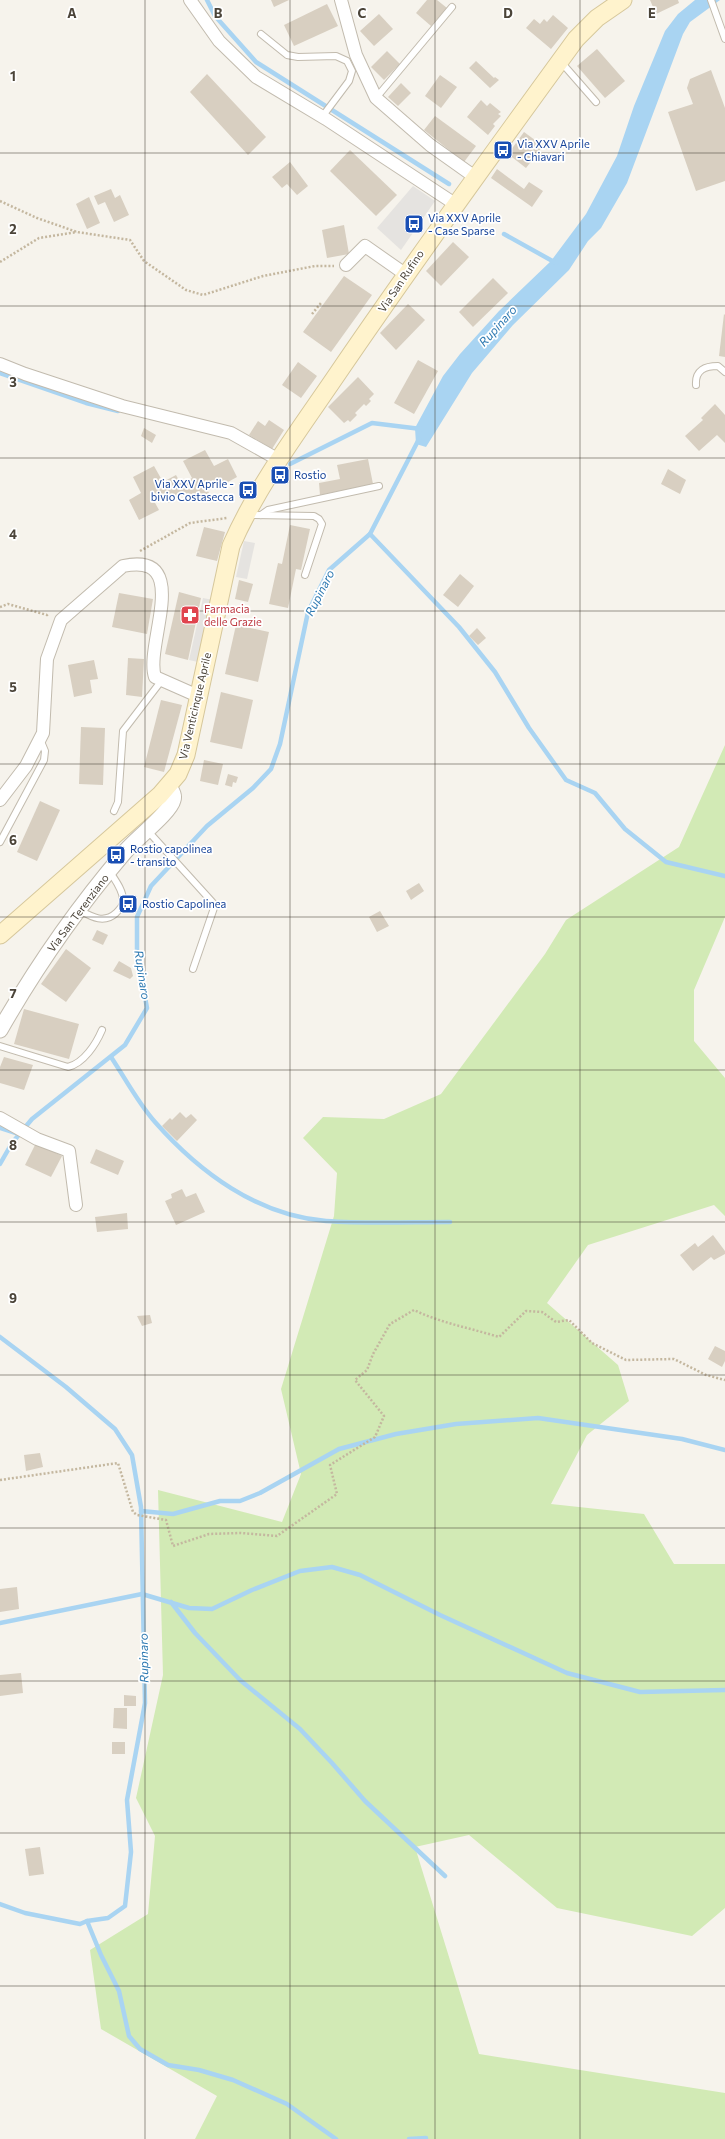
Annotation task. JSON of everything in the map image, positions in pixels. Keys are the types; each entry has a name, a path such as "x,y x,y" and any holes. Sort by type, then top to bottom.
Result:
{"main road":[{"name":"Via San Rufino","path":"279,460 405,274 576,39 597,18 624,0"},
{"name":"Via Venticinque Aprile","path":"0,935 169,786 178,774 186,754 231,546 252,515 279,460"}],"street":[{"path":"190,0 219,41 256,77 322,117 455,204"},
{"path":"341,0 356,55 376,98 430,145 475,177"},
{"path":"346,265 365,246 405,274"},
{"path":"0,364 25,374 122,406 231,433 279,460"},
{"path":"0,800 26,766 43,733 47,659 61,620 123,566 136,563 149,565 158,575 161,582 163,594 152,663 155,677 198,696"},
{"name":"Via San Terenziano","path":"0,1030 20,995 63,930 110,871 146,830 165,813 173,801 174,795 169,786"},
{"path":"0,1118 37,1139 69,1151 76,1205"}],"lane":[{"path":"711,0 725,39"},
{"path":"376,98 452,7"},
{"path":"261,34 287,55 298,57 336,56 347,61 352,71 349,81 322,117"},
{"path":"560,61 596,102"},
{"path":"696,385 696,378 699,371 706,366 718,366 725,372"},
{"path":"252,515 268,510 379,486"},
{"path":"252,515 314,516 319,519 322,524 305,575"},
{"path":"114,811 118,802 123,731 162,680"},
{"path":"0,842 44,760 45,751 40,739"},
{"path":"146,830 185,870 215,905 193,969"},
{"path":"79,910 91,917 103,920 112,917 119,911 124,901 123,896 110,871"},
{"path":"0,1046 68,1067 74,1066 96,1046 102,1030"}],"path":[{"path":"0,201 38,218 77,232 130,240 144,261 186,290 204,295 263,276 316,266 346,265"},
{"path":"0,262 39,238 77,232"},
{"path":"312,314 321,303"},
{"path":"0,1480 118,1463 133,1512 137,1515 146,1515 166,1520 173,1546 209,1534 241,1532 277,1536 337,1494 330,1465 375,1437 384,1416 355,1380 367,1370 373,1354 390,1324 414,1310 435,1320 466,1326 498,1337 526,1311 542,1312 556,1322 569,1320 592,1343 626,1360 674,1359 706,1375 725,1380"}],"green space":[{"path":"725,745 725,917 694,990 694,1041 725,1078 725,1216 714,1205 588,1245 547,1303 618,1365 629,1401 587,1435 551,1504 644,1514 674,1564 725,1564 725,1908 692,1936 557,1908 469,1835 415,1847 479,2054 725,2093 725,2139 195,2139 217,2096 101,2029 90,1950 148,1914 155,1836 136,1798 163,1675 158,1490 282,1522 301,1474 281,1389 334,1216 337,1173 303,1138 323,1117 384,1119 441,1094 545,954 566,920 679,847"}],"shaded area":[{"path":"413,186 435,201 401,250 377,228"},
{"path":"244,541 255,543 247,579 236,577"},
{"path":"203,598 213,600 198,662 189,660"}],"water":[{"path":"695,0 720,0 690,22 683,34 627,183 601,228 588,241 569,270 513,325 472,373 426,447 416,444 415,428 443,376 460,354 499,311 551,261 586,214 617,156 634,106 665,31 678,14"}],"building":[{"path":"271,0 289,0 274,7"},
{"path":"427,0 437,0 447,8 431,26 416,13"},
{"path":"650,0 678,0 679,3 656,14"},
{"path":"327,4 338,26 294,46 284,25"},
{"path":"379,14 393,29 374,46 360,31"},
{"path":"553,15 568,28 551,49 526,28 534,19 540,24 544,19 547,22"},
{"path":"597,49 625,81 605,98 577,66"},
{"path":"387,51 400,64 384,80 371,67"},
{"path":"476,61 494,78 495,77 499,80 490,88 469,68"},
{"path":"711,70 725,108 725,181 696,191 668,112 693,104 687,88 690,79"},
{"path":"207,74 266,137 248,155 190,92"},
{"path":"440,75 457,87 441,108 425,96"},
{"path":"401,83 411,93 398,106 388,97"},
{"path":"481,100 487,106 490,103 501,112 498,114 501,116 493,124 495,126 488,135 467,117"},
{"path":"435,116 476,146 464,162 424,130"},
{"path":"524,132 543,146 526,168 508,154"},
{"path":"350,150 397,195 376,216 330,171"},
{"path":"290,162 308,186 297,195 287,184 282,188 272,177"},
{"path":"497,169 524,189 529,182 543,191 532,207 491,178"},
{"path":"111,189 115,198 120,195 129,215 114,222 105,202 98,205 94,196"},
{"path":"89,197 100,223 87,229 76,204"},
{"path":"344,225 349,254 327,258 322,230"},
{"path":"453,242 469,257 441,286 426,271"},
{"path":"344,276 372,295 331,352 303,332"},
{"path":"493,278 508,293 473,327 459,312"},
{"path":"408,304 425,320 396,350 380,333"},
{"path":"724,314 725,315 725,357 719,356"},
{"path":"418,360 438,371 414,414 394,403"},
{"path":"298,362 317,376 301,398 282,385"},
{"path":"358,377 374,394 369,399 371,401 366,406 364,404 355,413 357,415 350,422 348,420 344,423 328,407"},
{"path":"715,404 725,415 725,443 717,435 699,451 685,436 703,420 701,418"},
{"path":"269,420 284,430 272,449 249,435 258,421 265,426"},
{"path":"144,428 156,435 152,443 141,436"},
{"path":"205,450 214,466 228,459 237,477 217,488 214,481 205,486 209,493 191,502 186,493 168,503 164,495 154,501 159,510 139,520 129,500 141,493 133,477 154,466 163,482 176,475 181,484 192,478 183,461"},
{"path":"368,459 373,484 320,495 319,483 340,479 337,465"},
{"path":"668,469 686,480 680,494 661,484"},
{"path":"290,525 310,529 301,570 296,569 288,608 269,604 278,563 282,564"},
{"path":"204,527 225,532 217,561 196,556"},
{"path":"460,574 474,586 458,607 443,595"},
{"path":"239,580 253,584 248,602 235,599"},
{"path":"179,592 201,598 188,660 165,654"},
{"path":"119,593 153,599 147,634 112,627"},
{"path":"236,625 269,632 258,682 225,674"},
{"path":"477,628 486,638 478,645 469,636"},
{"path":"128,658 144,659 142,697 126,695"},
{"path":"94,660 98,679 90,680 92,693 74,697 68,665"},
{"path":"221,692 253,700 242,749 210,742"},
{"path":"161,700 182,705 164,772 144,767"},
{"path":"81,727 105,728 103,785 79,784"},
{"path":"204,760 223,764 218,785 200,781"},
{"path":"228,774 238,777 236,783 233,782 232,787 225,785"},
{"path":"40,801 60,810 37,861 17,852"},
{"path":"419,883 424,891 411,900 406,891"},
{"path":"380,911 389,926 377,932 369,917"},
{"path":"97,930 108,935 103,945 92,940"},
{"path":"66,949 91,968 66,1002 41,984"},
{"path":"119,961 131,968 133,976 130,979 113,971"},
{"path":"24,1009 79,1024 69,1059 14,1044"},
{"path":"4,1057 33,1065 24,1090 0,1083 0,1067"},
{"path":"180,1112 186,1118 191,1114 197,1120 177,1141 162,1126 170,1118 172,1120"},
{"path":"36,1143 62,1156 51,1177 25,1165"},
{"path":"96,1149 124,1161 118,1175 90,1163"},
{"path":"182,1189 186,1197 196,1193 205,1212 176,1225 165,1201 172,1198 171,1194"},
{"path":"127,1213 128,1229 97,1232 95,1217"},
{"path":"713,1235 725,1251 725,1254 714,1260 711,1257 693,1271 680,1255 695,1243 698,1247"},
{"path":"150,1315 152,1323 142,1326 137,1316"},
{"path":"715,1346 725,1351 725,1361 722,1367 708,1359"},
{"path":"40,1453 43,1467 26,1471 24,1455"},
{"path":"17,1587 19,1609 0,1612 0,1589"},
{"path":"21,1673 23,1693 0,1696 0,1675"},
{"path":"124,1695 136,1696 136,1706 124,1706"},
{"path":"114,1708 127,1708 127,1729 113,1728"},
{"path":"112,1742 125,1742 125,1754 112,1754"},
{"path":"40,1847 44,1874 29,1876 25,1849"}],"waterway":[{"path":"207,0 215,16 256,62 449,184"},
{"path":"504,234 556,263"},
{"path":"0,373 86,403 118,411"},
{"path":"290,464 372,423 421,429"},
{"name":"Rupinaro","path":"0,1164 12,1143 32,1119 125,1045 147,1008 137,955 137,917 151,886 207,826 253,788 271,769 280,744 308,612 329,570 370,534 419,439"},
{"path":"370,534 459,627 495,672 529,728 566,780 595,793 625,829 666,862 725,876"},
{"path":"111,1057 143,1107 172,1140 211,1174 254,1201 301,1217 326,1221 372,1223 450,1222"},
{"path":"0,1128 16,1133"},
{"name":"Rupinaro","path":"0,1337 66,1387 115,1429 132,1455 141,1507 145,1703 127,1800 131,1852 125,1906 108,1918 87,1921 80,1924 25,1913 0,1904"},
{"path":"141,1511 173,1514 220,1501 240,1501 260,1493 339,1449 396,1434 456,1424 538,1418 682,1439 725,1450"},
{"path":"0,1623 142,1594 189,1608 212,1609 252,1590 300,1571 332,1567 360,1575 440,1615 567,1673 640,1692 725,1690"},
{"path":"171,1602 195,1633 240,1680 300,1729 365,1801 445,1876"},
{"path":"87,1921 101,1955 119,1991 129,2036 140,2049 168,2065 199,2070 233,2080 287,2104 336,2139"},
{"path":"409,2139 426,2138"}],"place":[{"name":"Via XXV Aprile - Chiavari","path":"503,150"},
{"name":"Via XXV Aprile - Case Sparse","path":"414,224"},
{"name":"Rostio","path":"280,475"},
{"name":"Via XXV Aprile - bivio Costasecca","path":"248,490"},
{"name":"Farmacia delle Grazie","path":"190,615"},
{"name":"Rostio capolinea - transito","path":"116,855"},
{"name":"Rostio Capolinea","path":"128,904"}]}
